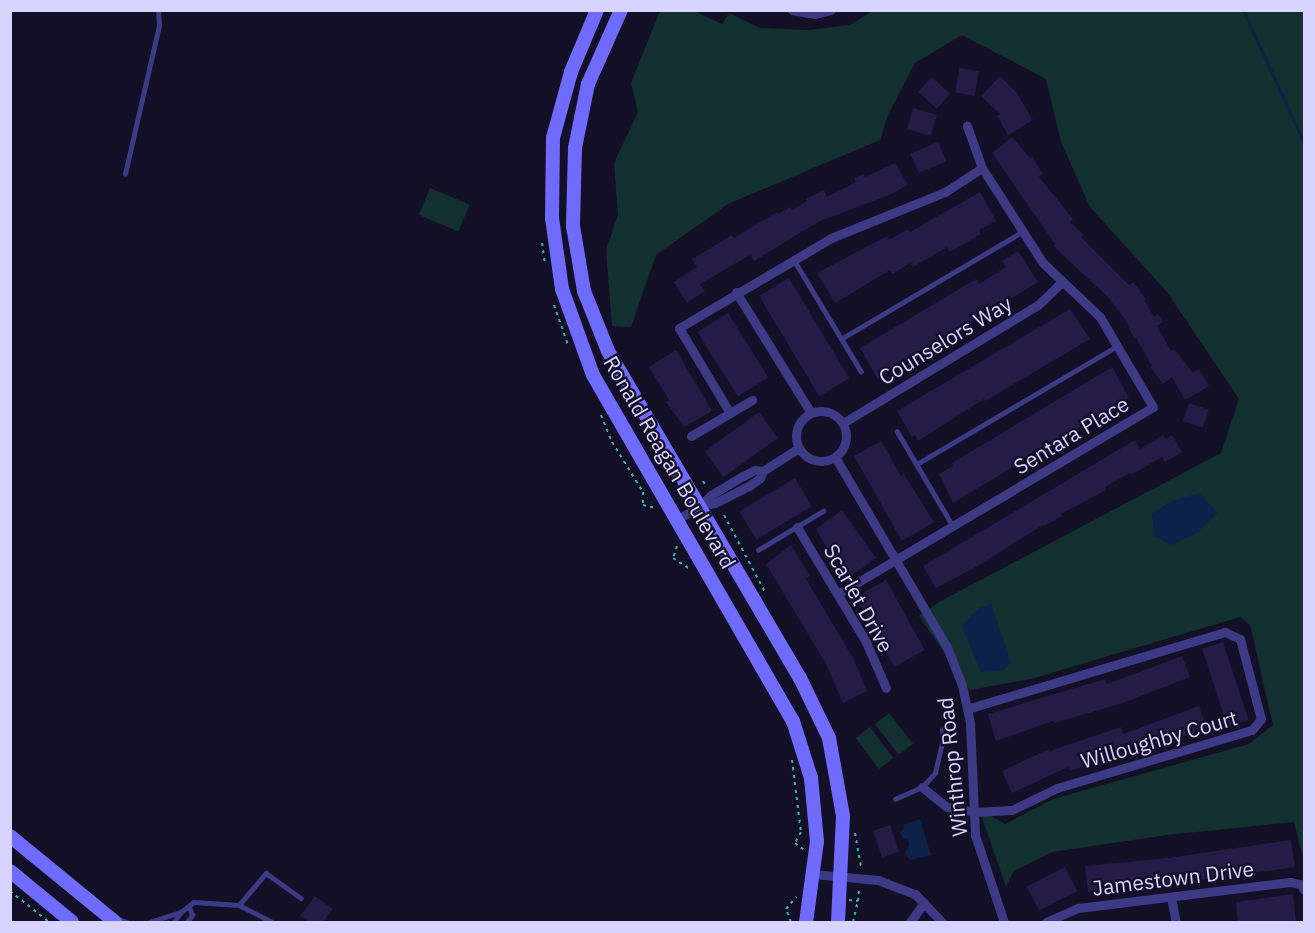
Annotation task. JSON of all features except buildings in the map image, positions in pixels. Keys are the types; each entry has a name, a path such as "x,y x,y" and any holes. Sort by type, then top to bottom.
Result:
{"main road":[{"name":"Ronald Reagan Boulevard","path":"597,10 571,72 554,138 552,218 562,289 593,375 793,721 811,778 817,841 806,922"},
{"name":"Ronald Reagan Boulevard","path":"621,10 588,84 575,148 573,226 584,291 608,351 800,678 829,738 843,816 838,922"},
{"path":"10,836 115,922"},
{"path":"10,871 72,922"}],"street":[{"path":"792,10 815,14 831,10"},
{"name":"Sentara Place","path":"838,594 1153,407 1100,317 1043,263 982,168 967,126"},
{"path":"730,413 679,328 736,292 831,238 945,192 982,168"},
{"name":"Counselors Way","path":"843,423 1038,305 1062,282"},
{"path":"736,292 811,413"},
{"path":"691,436 752,400"},
{"path":"829,412 843,423 846,431 845,445 835,458 826,461 814,460 799,448 797,429 804,418 811,413 829,412"},
{"path":"678,519 742,476 755,470 763,471 799,448"},
{"name":"Winthrop Road","path":"835,458 946,647 962,686 967,710 975,835 1004,922"},
{"name":"Scarlet Drive","path":"797,527 866,642 886,688"},
{"name":"Willoughby Court","path":"922,787 947,807 974,812 1012,810 1057,788 1252,730 1261,719 1240,639 1225,632 967,710"},
{"path":"813,874 878,880 915,894 942,922"},
{"name":"Jamestown Drive","path":"1047,922 1078,908 1290,882 1300,884 1305,890"},
{"path":"1171,897 1176,922"},
{"path":"910,922 924,903"}],"lane":[{"path":"124,174 159,25 158,10"},
{"path":"841,339 1023,232"},
{"path":"793,259 861,370"},
{"path":"917,464 1117,346"},
{"path":"897,431 953,526"},
{"path":"758,550 823,511"},
{"path":"895,798 922,787 935,772 943,737 942,730"},
{"path":"239,905 266,873 301,898"},
{"path":"150,922 181,912 194,902 239,905 272,922"},
{"path":"187,922 192,915 189,907"},
{"path":"99,911 127,922"},
{"path":"174,922 181,912"}],"path":[{"path":"673,558 688,567 694,575"},
{"path":"790,749 801,832 795,843"},
{"path":"10,891 49,922"},
{"path":"853,922 858,901"},
{"path":"786,909 790,922"}],"green space":[{"path":"874,10 1304,11 1304,861 1294,822 1167,835 1052,852 1014,871 1006,887 979,809 1005,824 1053,799 1249,744 1273,725 1250,625 1240,617 1031,679 970,690 919,616 939,602 1221,453 1239,399 1167,292 1090,207 1061,142 1046,79 962,35 915,63 888,115 880,140 728,204 656,255 631,327 612,326 606,250 618,215 614,163 638,112 631,83 660,11 694,11 722,24 729,13 760,28 809,30 850,25"},
{"path":"430,188 470,205 458,231 419,215"},
{"path":"889,713 913,744 899,755 875,724"},
{"path":"870,727 893,758 879,769 856,738"}],"water":[{"path":"1199,493 1218,513 1195,534 1171,545 1154,535 1152,514 1169,502"},
{"path":"991,604 1011,662 1004,670 981,672 962,626 979,608"},
{"path":"920,819 931,855 910,860 905,853 909,845 908,840 903,839 900,832 904,828 903,825"}],"waterway":[{"path":"1243,10 1304,143"}]}
